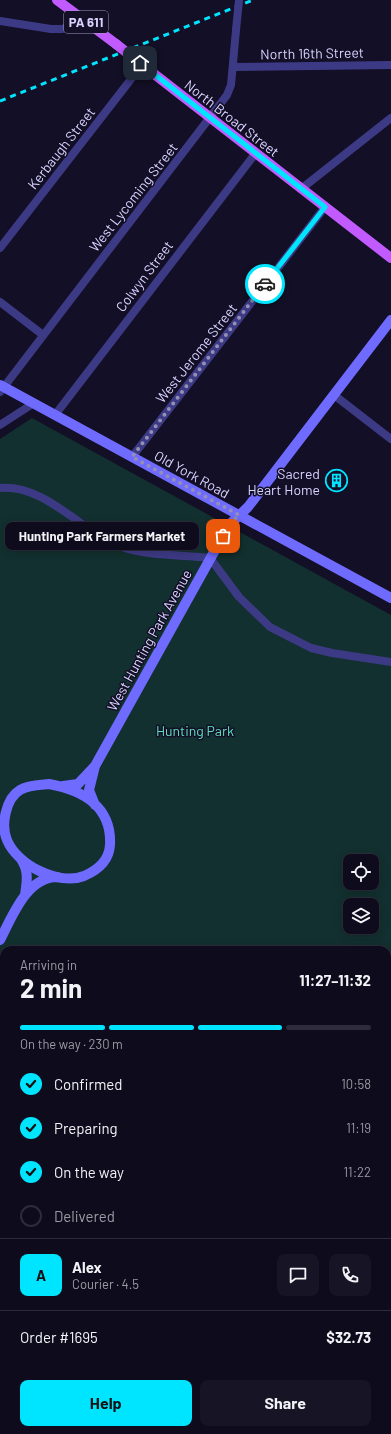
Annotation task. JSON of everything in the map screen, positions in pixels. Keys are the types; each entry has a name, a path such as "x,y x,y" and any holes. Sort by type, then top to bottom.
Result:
{"main road":[{"name":"North Broad Street","path":"57,0 116,44 210,119 391,258"},
{"name":"West Hunting Park Avenue","path":"61,786 78,784 95,766 229,525 248,507 391,320"},
{"name":"Old York Road","path":"1,388 55,414 391,598"},
{"name":"West Hunting Park Avenue","path":"95,766 89,790 95,804"},
{"name":"West Hunting Park Avenue","path":"0,940 25,895 28,877 26,869 19,856 7,839 5,830 7,808 12,797 19,790 49,784 61,786 82,795 95,804 105,816 109,825 110,849 107,859 93,872 82,877 58,877 46,879 25,895"},
{"name":"West Hunting Park Avenue","path":"19,856 37,868 58,877"}],"street":[{"name":"West Lycoming Street","path":"1,388 227,95 232,86 239,0"},
{"path":"0,21 51,29 62,29 84,21"},
{"name":"Kerbaugh Street","path":"0,248 141,64"},
{"name":"North 16th Street","path":"234,67 391,65"},
{"path":"301,189 391,118"},
{"name":"Colwyn Street","path":"55,414 255,154"},
{"name":"West Jerome Street","path":"132,457 325,207"},
{"path":"0,302 43,335"},
{"path":"334,395 391,439"},
{"path":"0,425 34,403"},
{"path":"0,488 11,487 27,490 47,500 90,530 124,548 210,558 239,597 270,627 310,648 391,662"}],"green space":[{"name":"Hunting Park","path":"32,418 391,615 391,946 0,946 0,439"}],"railway":[{"path":"0,101 253,0"}],"way so far":[{"path":"223,536 229,525 239,515 132,457 265,284"}],"place":[{"name":"Sacred Heart Home","path":"336,481"},
{"name":"Hunting Park Farmers Market","path":"223,536"}],"route":[{"path":"140,63 325,207 265,284"}]}
